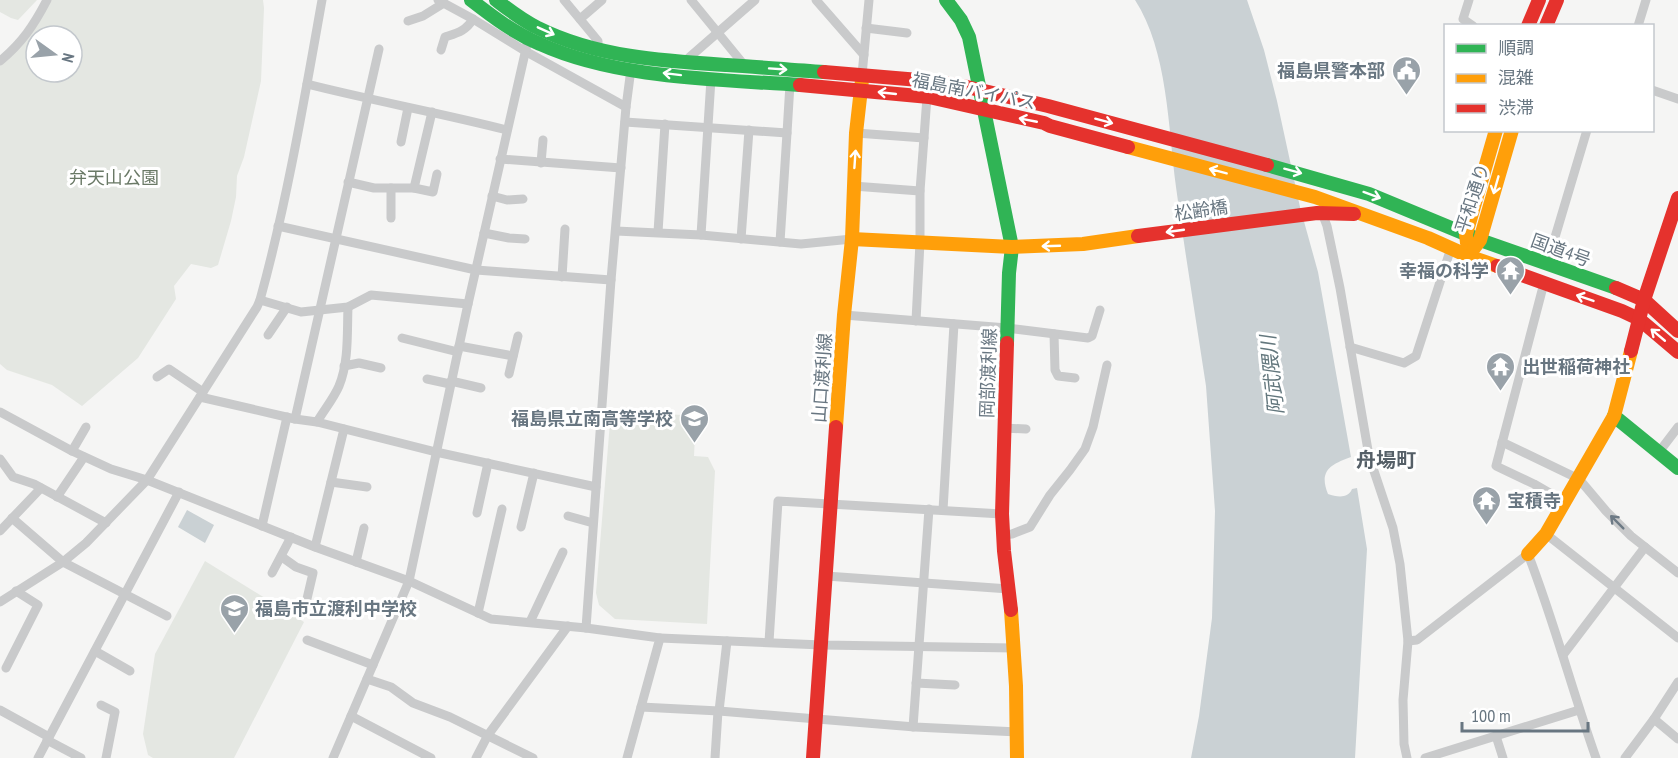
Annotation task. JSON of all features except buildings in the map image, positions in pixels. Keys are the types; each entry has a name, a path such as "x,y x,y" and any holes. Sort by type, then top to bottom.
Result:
{"main road":[{"name":"福島南バイパス","path":"471,0 527,45 631,69 711,79 927,97 966,105 1044,123 1316,197 1468,256"},
{"name":"福島南バイパス","path":"496,0 545,32 598,48 650,58 931,81 1048,106 1369,194 1466,234"},
{"name":"岡部渡利線","path":"946,0 961,20 969,37 1012,247 1007,328 1002,535 1007,561 1014,648 1017,758"},
{"path":"1529,24 1539,0"},
{"path":"1547,24 1557,0"},
{"name":"山口渡利線","path":"813,758 844,315 852,239 856,133 862,75"},
{"name":"平和通り","path":"1468,256 1466,234 1495,132"},
{"name":"平和通り","path":"1468,256 1480,240 1511,132"},
{"path":"1528,554 1546,534 1614,416 1644,300 1678,198"},
{"path":"1319,213 1365,215"},
{"name":"松齢橋","path":"1012,247 1090,244 1319,213"},
{"name":"国道4号","path":"1466,234 1627,292 1644,300 1678,331"},
{"path":"852,239 1012,247"},
{"name":"国道4号","path":"1468,256 1622,311 1639,319 1678,352"},
{"path":"1614,416 1678,468"}],"street":[{"path":"0,61 35,24 47,0"},
{"path":"0,602 63,562 86,543 147,480 260,300 278,226 322,0"},
{"path":"564,0 598,41 598,48"},
{"path":"580,19 602,0"},
{"path":"691,0 746,66"},
{"path":"684,62 755,0"},
{"path":"816,0 864,55"},
{"path":"862,75 869,0"},
{"path":"1469,0 1463,19 1470,24"},
{"path":"1639,24 1646,0"},
{"path":"408,21 423,16 441,2 527,45 626,107"},
{"path":"441,50 445,37 461,32 473,19"},
{"path":"866,28 907,33"},
{"path":"333,758 409,581 458,349 527,45"},
{"path":"262,526 320,309 379,49"},
{"path":"586,628 611,280 631,69"},
{"path":"701,235 711,79"},
{"path":"307,84 507,130"},
{"path":"780,242 790,84"},
{"path":"1654,90 1678,99"},
{"path":"916,321 920,191 927,97"},
{"path":"401,142 408,108"},
{"path":"414,188 432,112"},
{"path":"626,122 787,133"},
{"path":"658,232 665,124"},
{"path":"741,238 749,130"},
{"path":"1547,264 1586,132"},
{"path":"856,133 924,138"},
{"path":"541,163 543,140"},
{"path":"500,159 621,168"},
{"path":"348,182 374,188 414,188 433,192 437,174"},
{"path":"853,186 920,191"},
{"path":"391,188 391,218"},
{"path":"492,196 507,200 523,199"},
{"path":"1319,213 1327,226 1338,279 1369,456 1393,528 1403,582 1408,641 1403,700 1404,744 1407,758"},
{"path":"278,226 476,270 611,280"},
{"path":"562,277 565,229"},
{"path":"616,231 701,235 801,244 852,239"},
{"path":"484,233 525,239"},
{"path":"1350,347 1404,363 1416,356 1451,248"},
{"path":"1544,283 1496,466 1565,501"},
{"path":"260,300 301,312 348,307 371,295 468,304"},
{"path":"268,335 287,307"},
{"path":"317,422 339,389 344,366 348,307"},
{"path":"844,315 1007,328 1088,338 1092,336 1100,310"},
{"path":"943,510 954,324"},
{"path":"1054,334 1055,370 1058,376 1075,378"},
{"path":"509,374 518,336"},
{"path":"402,338 458,349 513,356"},
{"path":"344,366 359,363 381,368"},
{"path":"1002,535 1030,527 1050,495 1085,449 1092,432 1107,365"},
{"path":"157,377 169,369 201,395 436,452 596,487"},
{"path":"427,379 481,388"},
{"path":"0,412 72,451 111,469 179,492 315,547 409,581 491,619 660,638 822,645 1014,648"},
{"path":"72,451 86,427"},
{"path":"1659,452 1678,427"},
{"path":"1004,428 1026,429"},
{"path":"315,547 344,429"},
{"path":"1502,442 1579,479 1606,511 1645,547 1678,573"},
{"path":"57,497 84,457"},
{"path":"1,463 13,477 41,488 106,523"},
{"path":"477,513 488,464"},
{"path":"521,527 534,473"},
{"path":"331,482 367,487"},
{"path":"0,531 41,488"},
{"path":"38,758 179,492"},
{"path":"769,642 778,501 1002,514"},
{"path":"478,614 502,509"},
{"path":"913,727 929,509"},
{"path":"568,516 593,523"},
{"path":"12,518 63,562 167,616"},
{"path":"356,562 364,528"},
{"path":"1546,534 1678,638"},
{"path":"272,573 291,537"},
{"path":"1563,655 1645,547"},
{"path":"530,622 563,552"},
{"path":"1408,641 1417,640 1528,554 1596,758"},
{"path":"282,557 296,567 313,573 306,603"},
{"path":"826,576 1009,589"},
{"path":"6,668 38,605 16,591"},
{"path":"476,758 488,735 568,626"},
{"path":"627,758 660,638"},
{"path":"307,640 373,665"},
{"path":"715,758 718,711 727,641"},
{"path":"95,651 130,671"},
{"path":"367,679 382,683 413,703 450,717 533,758"},
{"path":"1625,758 1678,682"},
{"path":"916,683 955,685"},
{"path":"101,705 115,712 106,758"},
{"path":"641,706 913,727 1018,732"},
{"path":"0,710 81,758"},
{"path":"1425,758 1579,710"},
{"path":"351,716 431,758"},
{"path":"1654,719 1678,739"},
{"path":"1496,736 1503,758"}],"green space":[{"path":"0,0 37,0 18,20 0,12"},
{"name":"弁天山公園","path":"44,0 263,0 261,81 244,157 237,176 231,221 218,265 211,268 191,264 174,286 176,299 138,358 82,406 52,385 7,370 0,364 0,58 18,43 24,33 24,84 84,84 84,24 29,24"},
{"path":"611,410 696,416 694,456 708,457 715,471 707,624 615,619 599,605 596,593"},
{"path":"205,561 304,622 234,758 153,758 148,755 143,734 155,654"}],"water":[{"name":"阿武隈川","path":"1135,0 1247,0 1264,50 1300,207 1318,272 1351,457 1338,462 1329,469 1325,486 1328,494 1338,496 1345,496 1352,489 1357,488 1367,549 1355,758 1191,758 1212,618 1215,511 1206,386 1176,187 1165,90 1154,42"},
{"path":"187,510 214,525 205,543 178,527"}],"traffic: fast":[{"path":"471,0 521,35 570,56 634,71 702,79 800,85"},
{"path":"496,0 538,28 560,38 606,51 679,62 824,72"},
{"path":"946,0 961,20 969,37 1012,247 1007,343"},
{"path":"1267,165 1369,194 1480,240 1616,288"},
{"path":"1614,416 1678,468"}],"traffic: slow":[{"path":"836,427 852,239 856,133 862,80"},
{"path":"1467,243 1466,234 1495,132"},
{"path":"1474,248 1480,240 1511,132"},
{"path":"1128,147 1315,197 1497,266"},
{"path":"852,239 1012,247 1083,244 1138,236"},
{"path":"1528,554 1546,534 1614,416 1631,351"},
{"path":"1011,610 1016,686 1017,758"}],"traffic: jam":[{"path":"1529,24 1539,0"},
{"path":"1547,24 1557,0"},
{"path":"824,72 931,81 967,87 1048,106 1267,165"},
{"path":"800,85 929,97 1044,123 1128,147"},
{"path":"1631,351 1644,300 1678,198"},
{"path":"1138,236 1317,213 1354,214"},
{"path":"1497,266 1639,319 1678,352"},
{"path":"1616,288 1644,300 1678,331"},
{"path":"1007,343 1002,514 1011,610"},
{"path":"813,758 836,427"}],"place":[{"name":"福島県警本部","path":"1406,96"},
{"name":"幸福の科学","path":"1510,296"},
{"name":"出世稲荷神社","path":"1501,392"},
{"name":"福島県立南高等学校","path":"694,444"},
{"name":"宝積寺","path":"1486,526"},
{"name":"福島市立渡利中学校","path":"234,634"}],"district":[{"name":"舟場町","path":"1386,460"}]}
